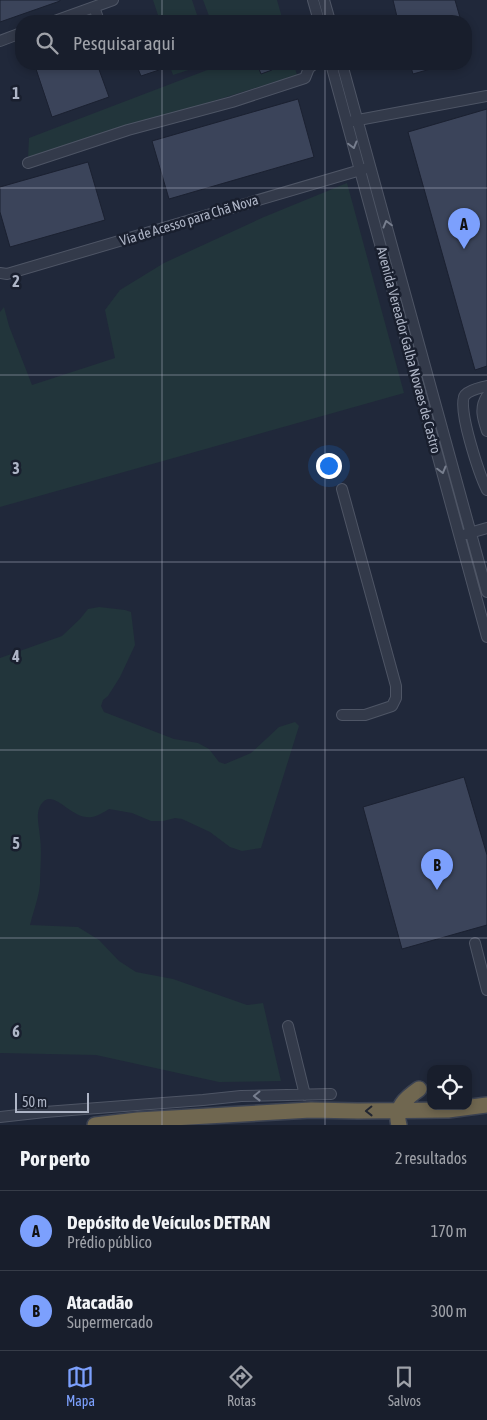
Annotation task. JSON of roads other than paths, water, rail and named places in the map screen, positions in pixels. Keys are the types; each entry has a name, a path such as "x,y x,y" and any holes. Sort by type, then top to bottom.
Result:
{"highway":[{"path":"399,1118 404,1100 419,1089"},
{"path":"95,1125 138,1120 311,1110 399,1118 487,1105"}],"street":[{"path":"72,15 113,0"},
{"path":"313,0 317,15"},
{"path":"324,0 328,15"},
{"path":"94,7 97,15"},
{"path":"0,41 15,35"},
{"path":"28,163 113,134 232,102 305,78 308,70"},
{"name":"Avenida Vereador Galba Novaes de Castro","path":"333,70 487,637"},
{"name":"Avenida Vereador Galba Novaes de Castro","path":"344,70 487,592"},
{"path":"347,122 487,96"},
{"name":"Via de Acesso para Chã Nova","path":"3,274 371,167"},
{"path":"487,386 472,390 462,401 468,435 487,490"},
{"path":"468,435 487,431 482,412 483,401 487,396"},
{"path":"342,489 396,686 396,698 392,706 365,715 342,715"},
{"path":"460,536 487,528"},
{"path":"475,943 487,990"},
{"path":"288,1026 305,1095"},
{"path":"0,1117 241,1096 330,1094"},
{"path":"203,1100 225,1116"}],"place":[{"name":"Depósito de Veículos DETRAN","path":"464,249"},
{"name":"Atacadão","path":"437,890"}]}
